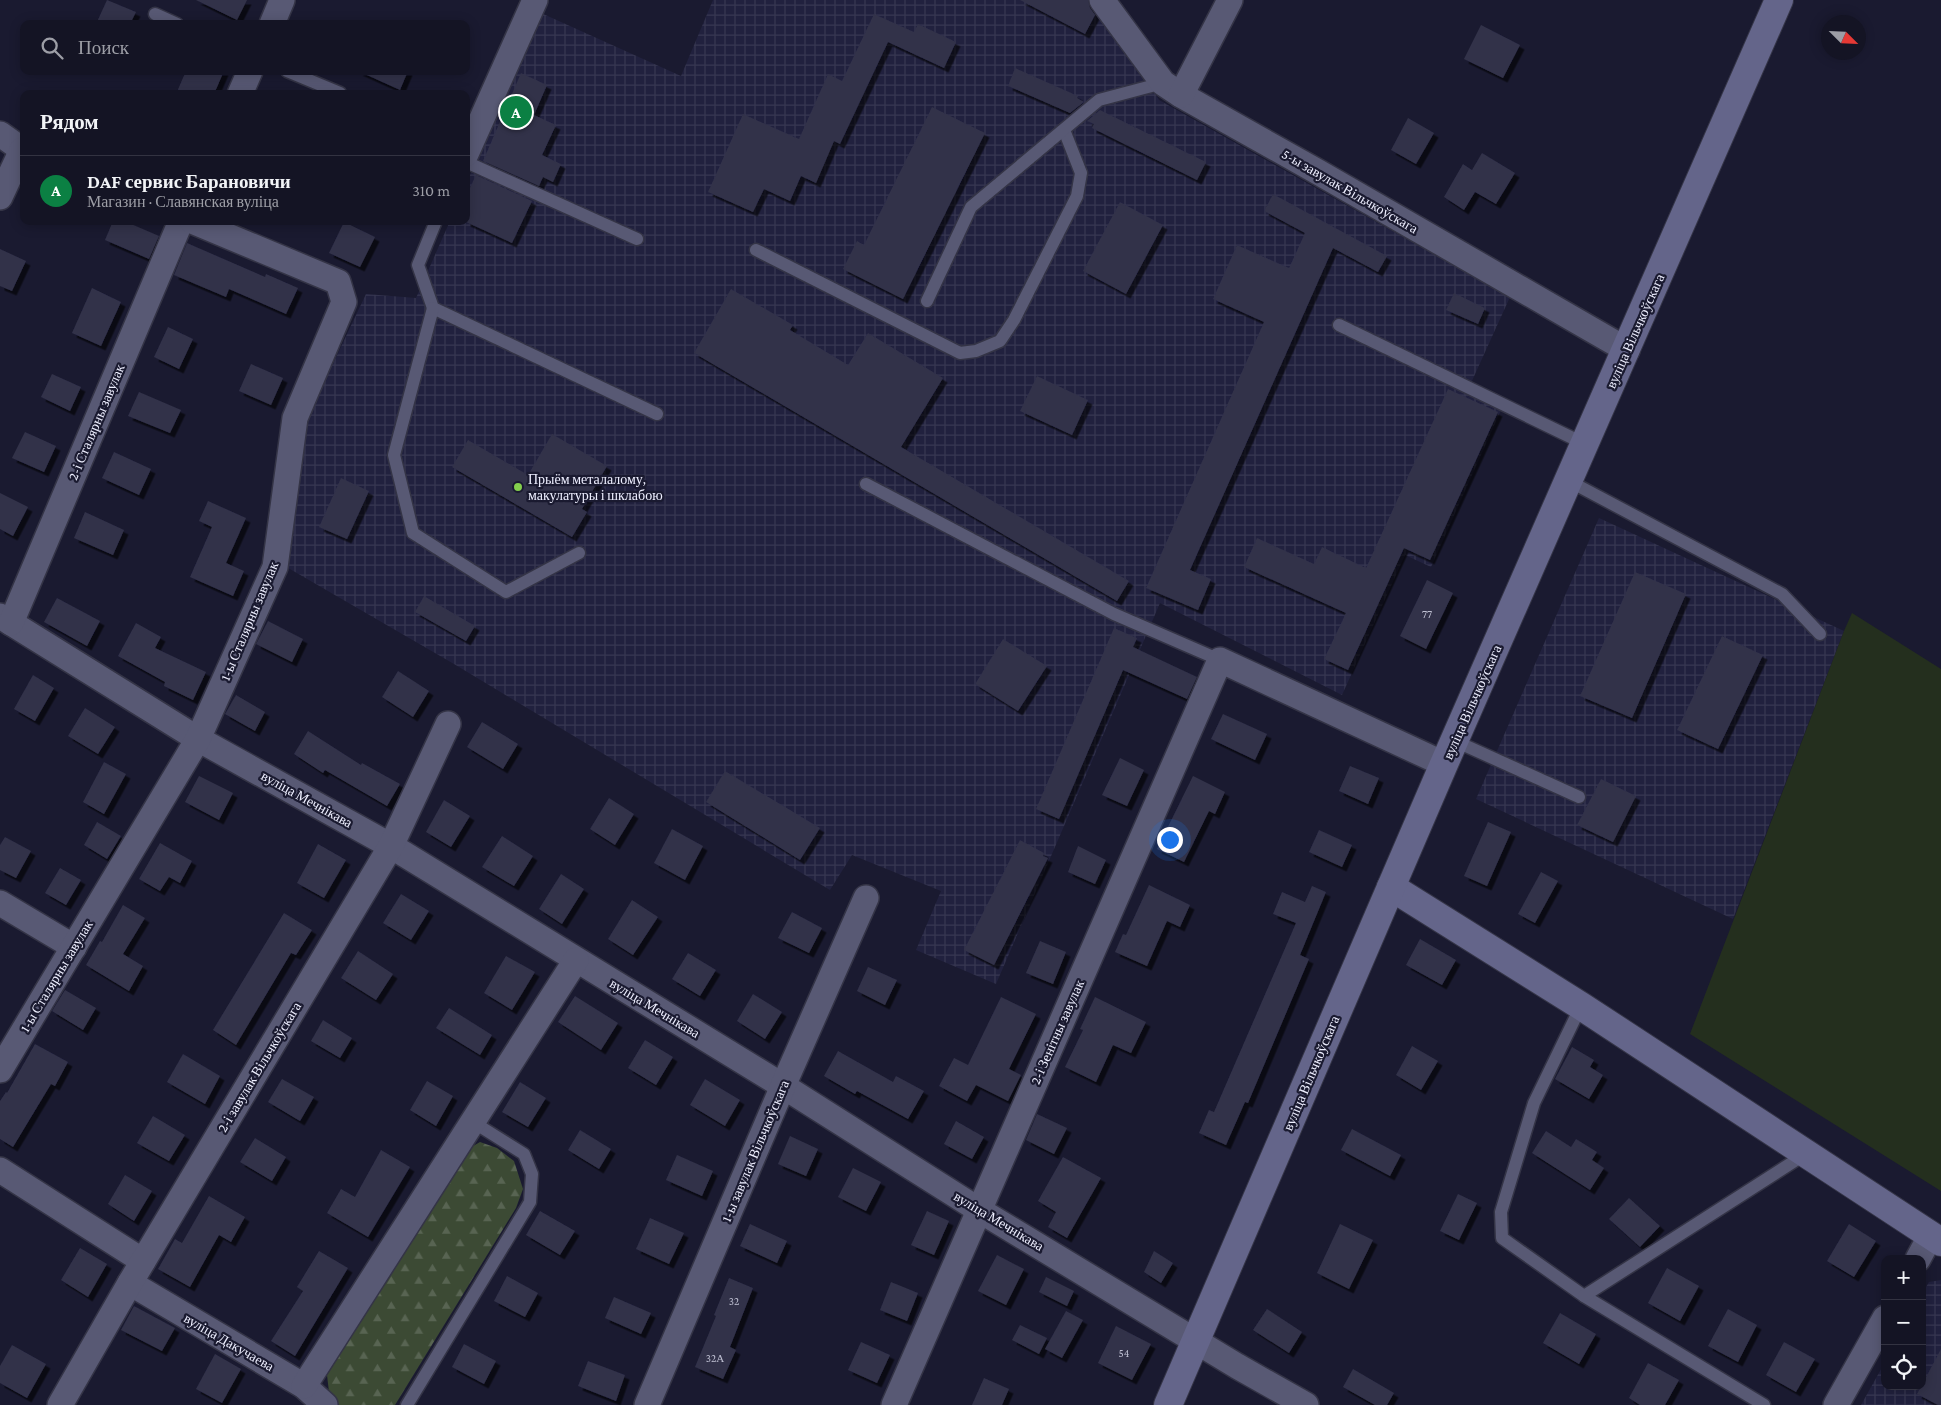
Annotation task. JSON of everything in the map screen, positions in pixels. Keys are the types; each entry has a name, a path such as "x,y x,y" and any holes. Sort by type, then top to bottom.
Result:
{"main road":[{"name":"вуліца Вільчкоўскага","path":"1168,1405 1391,887 1779,0"},
{"path":"1391,887 1581,1006 1936,1238"}],"street":[{"path":"274,20 282,0"},
{"path":"470,145 536,0"},
{"name":"5-ы завулак Вільчкоўскага","path":"1102,0 1172,89 1627,350"},
{"path":"1172,89 1230,0"},
{"path":"242,90 248,75"},
{"path":"0,134 20,149"},
{"path":"0,197 20,157"},
{"name":"2-і Сталярны завулак","path":"6,619 179,225"},
{"name":"1-ы Сталярны завулак","path":"0,1070 198,740 275,567 295,418 344,302 338,282 202,225"},
{"name":"вуліца Мечнікава","path":"6,619 198,740 391,846 783,1086 979,1210 1306,1405"},
{"path":"1220,660 1450,752"},
{"name":"2-і Зенітны завулак","path":"894,1405 1220,660"},
{"name":"2-і завулак Вільчкоўскага","path":"60,1405 143,1261 391,846 448,724"},
{"name":"1-ы завулак Вільчкоўскага","path":"647,1405 783,1086 866,898"},
{"path":"0,903 74,947"},
{"path":"304,1386 576,960"},
{"path":"0,1170 143,1261"},
{"path":"1921,1255 1936,1238"},
{"name":"вуліца Дакучаева","path":"130,1283 304,1386 325,1405"},
{"path":"1836,1405 1881,1325"}],"lane":[{"path":"155,14 168,20"},
{"path":"297,75 333,90"},
{"path":"927,301 971,207 1099,100 1172,89"},
{"path":"756,250 960,353 976,351 1000,341 1014,320 1077,196 1081,173 1064,130"},
{"path":"470,164 637,239"},
{"path":"434,225 418,265 433,308 394,454 412,533 506,592 579,553"},
{"path":"433,308 657,414"},
{"path":"1339,325 1585,444"},
{"path":"1569,481 1782,594 1820,634"},
{"path":"866,484 1114,614 1220,660"},
{"path":"1450,752 1579,797"},
{"path":"1581,1006 1534,1104 1501,1212 1502,1238 1584,1296 1764,1405"},
{"path":"407,1405 530,1202 532,1174 524,1154 473,1122"},
{"path":"1584,1296 1806,1152"}],"shaded area":[{"path":"713,0 1098,0 1159,100 1510,297 1466,394 1501,410 1431,567 1405,555 1342,695 1160,603 996,984 916,950 941,891 852,855 830,890 454,664 283,565 300,433 366,294 416,298 448,225 470,225 470,175 541,13 681,76"},
{"path":"1599,518 1844,631 1733,919 1476,799"},
{"path":"1941,1280 1941,1405 1861,1405 1881,1369 1881,1390 1926,1390 1926,1287 1929,1282"}],"green space":[{"path":"1852,613 1941,669 1941,1191 1690,1034"},
{"path":"480,1142 497,1148 514,1161 523,1189 516,1208 395,1405 339,1405 329,1392 327,1375 468,1149"}],"building":[{"path":"107,0 136,12 132,20 98,20"},
{"path":"196,0 247,0 237,20"},
{"path":"1020,0 1088,0 1090,8 1095,15 1085,34"},
{"path":"874,14 914,32 918,24 956,42 944,68 888,42 840,144 834,141 816,183 801,176 790,201 764,189 753,212 708,192 743,114 799,139 828,74 842,81"},
{"path":"1481,25 1520,45 1503,78 1464,59"},
{"path":"1015,68 1078,96 1077,98 1084,102 1070,113 1008,86"},
{"path":"521,73 547,85 534,115 556,125 542,155 561,164 553,182 543,177 539,186 483,161"},
{"path":"184,75 222,75 216,90 178,90"},
{"path":"367,75 406,75 400,90"},
{"path":"932,107 985,133 903,299 843,269 857,241 864,245"},
{"path":"1100,110 1206,162 1197,180 1092,128 1094,124 1087,121"},
{"path":"1408,118 1434,133 1416,164 1391,150"},
{"path":"1482,153 1515,173 1496,204 1475,192 1464,210 1444,197 1463,164 1472,170"},
{"path":"476,175 532,201 512,243 470,224 470,188"},
{"path":"1273,194 1387,256 1378,272 1333,248 1190,570 1211,579 1198,610 1146,588 1264,322 1213,299 1237,245 1289,268 1305,233 1264,211"},
{"path":"1120,202 1163,225 1126,294 1083,271"},
{"path":"111,225 133,225 159,236 149,259 105,240"},
{"path":"343,225 350,225 375,237 360,267 329,253"},
{"path":"187,243 265,277 266,274 298,288 286,314 229,289 226,297 174,275"},
{"path":"0,249 26,261 12,291 0,286"},
{"path":"92,288 121,302 101,346 72,333"},
{"path":"731,289 793,325 790,330 848,365 868,333 943,378 901,447 1129,581 1117,601 694,353"},
{"path":"1454,293 1485,308 1478,324 1446,310"},
{"path":"168,327 193,339 179,369 154,357"},
{"path":"251,364 283,378 271,405 239,391"},
{"path":"52,374 81,387 70,411 41,397"},
{"path":"1037,376 1088,400 1072,435 1020,411"},
{"path":"1448,389 1498,412 1430,560 1404,548 1348,670 1324,659 1346,613 1244,567 1257,538 1314,564 1322,547 1366,568"},
{"path":"139,392 181,410 170,433 128,416"},
{"path":"25,432 56,446 44,472 12,458"},
{"name":"Прыём металалому, макулатуры і шклабою","path":"552,434 607,466 582,509 587,512 572,537 452,467 468,440 528,475"},
{"path":"114,452 151,469 139,495 102,478"},
{"path":"341,478 369,491 347,539 319,527"},
{"path":"0,493 28,507 13,536 0,529"},
{"path":"208,501 246,518 226,563 244,571 233,596 190,577 212,527 199,521"},
{"path":"85,512 124,530 113,555 74,538"},
{"path":"1635,572 1686,594 1632,718 1580,696"},
{"path":"1427,580 1453,593 1426,649 1400,636"},
{"path":"424,596 475,626 466,641 415,612"},
{"path":"57,598 100,621 87,646 44,622"},
{"path":"268,621 303,639 292,662 256,644"},
{"path":"136,623 161,637 155,648 206,672 193,700 164,686 165,682 118,656"},
{"path":"1114,628 1137,638 1133,647 1197,677 1187,699 1123,670 1059,819 1036,809"},
{"path":"1722,636 1763,655 1718,749 1677,730"},
{"path":"1003,639 1047,666 1018,711 975,684"},
{"path":"398,671 429,691 413,717 382,697"},
{"path":"33,675 54,688 35,721 14,709"},
{"path":"236,695 265,712 255,731 225,714"},
{"path":"85,708 115,727 98,754 68,736"},
{"path":"1223,714 1267,734 1255,760 1211,739"},
{"path":"482,722 518,744 503,769 467,747"},
{"path":"308,731 361,765 362,763 400,784 387,806 325,770 323,773 294,754"},
{"path":"1120,758 1144,770 1127,806 1102,795"},
{"path":"104,762 126,774 104,814 83,802"},
{"path":"1350,766 1379,778 1368,804 1339,791"},
{"path":"725,771 820,828 800,860 706,802"},
{"path":"199,776 233,793 219,820 185,802"},
{"path":"1193,776 1225,792 1215,814 1209,811 1184,862 1157,849"},
{"path":"1601,779 1636,796 1613,842 1577,825"},
{"path":"609,798 634,814 615,845 590,829"},
{"path":"444,800 470,816 451,847 426,832"},
{"path":"97,822 121,836 107,859 84,845"},
{"path":"1488,822 1511,832 1487,886 1464,876"},
{"path":"672,829 703,846 685,880 654,863"},
{"path":"1319,830 1352,845 1342,867 1309,852"},
{"path":"502,836 533,856 514,886 482,867"},
{"path":"5,837 31,851 16,878 0,870 0,845"},
{"path":"1020,840 1044,853 1043,856 1048,858 994,965 964,950"},
{"path":"160,843 192,861 180,883 169,877 160,891 139,879"},
{"path":"318,844 346,860 324,898 297,883"},
{"path":"1078,846 1106,860 1095,884 1068,872"},
{"path":"60,868 81,880 66,905 45,893"},
{"path":"1541,872 1558,881 1535,923 1518,914"},
{"path":"561,874 584,889 562,924 539,909"},
{"path":"1149,885 1190,905 1180,927 1167,921 1147,966 1115,952 1123,934 1126,935"},
{"path":"1312,886 1326,892 1300,955 1309,959 1248,1103 1245,1102 1226,1145 1199,1133 1209,1110 1214,1112 1296,923 1273,914 1282,892 1305,902"},
{"path":"401,894 429,911 411,940 383,923"},
{"path":"632,900 658,917 633,955 608,939"},
{"path":"123,905 145,918 123,954 143,966 129,991 86,965 100,941 102,942"},
{"path":"792,912 822,928 809,953 778,938"},
{"path":"284,913 312,930 296,955 291,953 236,1045 213,1030"},
{"path":"1420,939 1456,960 1442,985 1406,965"},
{"path":"1040,941 1066,952 1053,984 1026,973"},
{"path":"358,951 393,974 376,1000 341,978"},
{"path":"688,953 716,970 700,996 672,979"},
{"path":"506,956 535,972 512,1010 484,993"},
{"path":"868,967 897,980 885,1005 857,991"},
{"path":"65,990 96,1008 83,1030 52,1011"},
{"path":"753,994 782,1012 765,1039 737,1021"},
{"path":"575,996 618,1023 601,1050 558,1022"},
{"path":"1001,997 1036,1014 1009,1069 1021,1075 1008,1101 976,1085 967,1101 939,1086 954,1058 968,1065"},
{"path":"1095,997 1146,1022 1131,1053 1113,1045 1096,1082 1065,1067 1083,1030 1080,1029"},
{"path":"449,1008 492,1035 480,1055 436,1028"},
{"path":"323,1020 352,1038 340,1058 311,1041"},
{"path":"645,1040 673,1057 656,1085 628,1068"},
{"path":"35,1044 68,1062 55,1086 51,1084 13,1147 0,1139 0,1101 7,1093"},
{"path":"1412,1046 1438,1061 1421,1090 1396,1075"},
{"path":"1572,1047 1594,1060 1590,1067 1603,1075 1589,1099 1555,1079"},
{"path":"838,1051 893,1082 896,1076 924,1091 908,1119 857,1091 855,1094 824,1076"},
{"path":"183,1054 220,1076 205,1104 167,1082"},
{"path":"282,1079 314,1097 300,1121 268,1102"},
{"path":"705,1079 740,1100 725,1126 690,1105"},
{"path":"427,1081 453,1096 436,1126 410,1110"},
{"path":"520,1082 546,1098 528,1127 502,1112"},
{"path":"1037,1114 1067,1128 1054,1154 1026,1140"},
{"path":"153,1116 185,1135 169,1161 137,1143"},
{"path":"956,1121 984,1137 972,1159 944,1144"},
{"path":"1352,1129 1401,1155 1390,1176 1341,1150"},
{"path":"580,1130 611,1149 599,1169 568,1150"},
{"path":"1546,1131 1571,1147 1576,1139 1597,1152 1592,1160 1604,1168 1590,1190 1532,1153"},
{"path":"790,1136 818,1149 806,1176 778,1164"},
{"path":"255,1138 286,1157 272,1181 240,1162"},
{"path":"381,1150 410,1167 368,1237 327,1213 341,1189 355,1197"},
{"path":"677,1155 713,1171 702,1196 666,1180"},
{"path":"1063,1157 1101,1178 1067,1238 1048,1227 1056,1212 1038,1201"},
{"path":"853,1168 881,1182 866,1211 838,1197"},
{"path":"125,1175 152,1191 134,1221 108,1204"},
{"path":"1458,1194 1477,1203 1459,1240 1440,1231"},
{"path":"209,1196 245,1217 231,1242 219,1235 190,1287 158,1269 175,1239 182,1243"},
{"path":"1629,1198 1660,1226 1640,1247 1609,1219"},
{"path":"540,1211 575,1231 560,1255 526,1235"},
{"path":"927,1211 949,1221 934,1255 911,1245"},
{"path":"650,1218 684,1233 669,1264 636,1249"},
{"path":"750,1224 787,1241 777,1263 740,1246"},
{"path":"1340,1224 1373,1240 1349,1289 1317,1273"},
{"path":"1849,1224 1876,1241 1854,1277 1827,1261"},
{"path":"80,1248 107,1264 88,1297 61,1280"},
{"path":"319,1251 348,1268 295,1356 271,1341 303,1291 297,1287"},
{"path":"1154,1251 1173,1263 1161,1283 1144,1272"},
{"path":"997,1255 1024,1269 1006,1305 978,1291"},
{"path":"1667,1268 1699,1286 1680,1321 1648,1303"},
{"path":"507,1276 538,1293 525,1317 494,1301"},
{"path":"1046,1277 1074,1291 1067,1306 1039,1292"},
{"path":"729,1278 753,1288 730,1347 736,1350 723,1379 695,1367"},
{"path":"891,1282 918,1293 907,1321 880,1310"},
{"path":"614,1297 651,1313 641,1334 605,1318"},
{"path":"134,1306 175,1328 162,1351 121,1330"},
{"path":"1267,1309 1302,1332 1289,1353 1253,1330"},
{"path":"1728,1309 1757,1325 1738,1362 1708,1346"},
{"path":"1066,1311 1083,1320 1062,1358 1045,1349"},
{"path":"1560,1313 1596,1334 1579,1364 1543,1343"},
{"path":"1020,1325 1047,1338 1039,1354 1012,1340"},
{"path":"1116,1326 1151,1344 1132,1380 1098,1363"},
{"path":"861,1342 890,1355 877,1383 848,1370"},
{"path":"1784,1342 1815,1359 1796,1392 1766,1375"},
{"path":"464,1344 496,1361 484,1384 452,1367"},
{"path":"12,1345 46,1364 27,1398 0,1383 0,1366"},
{"path":"1941,1349 1941,1405 1917,1394 1919,1390 1926,1390 1926,1377"},
{"path":"215,1354 241,1369 222,1403 196,1389"},
{"path":"588,1361 625,1375 616,1401 578,1386"},
{"path":"1648,1363 1679,1380 1665,1405 1640,1405 1629,1398"},
{"path":"1353,1369 1394,1393 1387,1405 1375,1405 1343,1387"},
{"path":"984,1378 1009,1389 1002,1405 972,1405"}],"place":[{"name":"DAF сервис Барановичи","path":"516,112"},
{"name":"Прыём металалому, макулатуры і шклабою","path":"518,487"}]}
